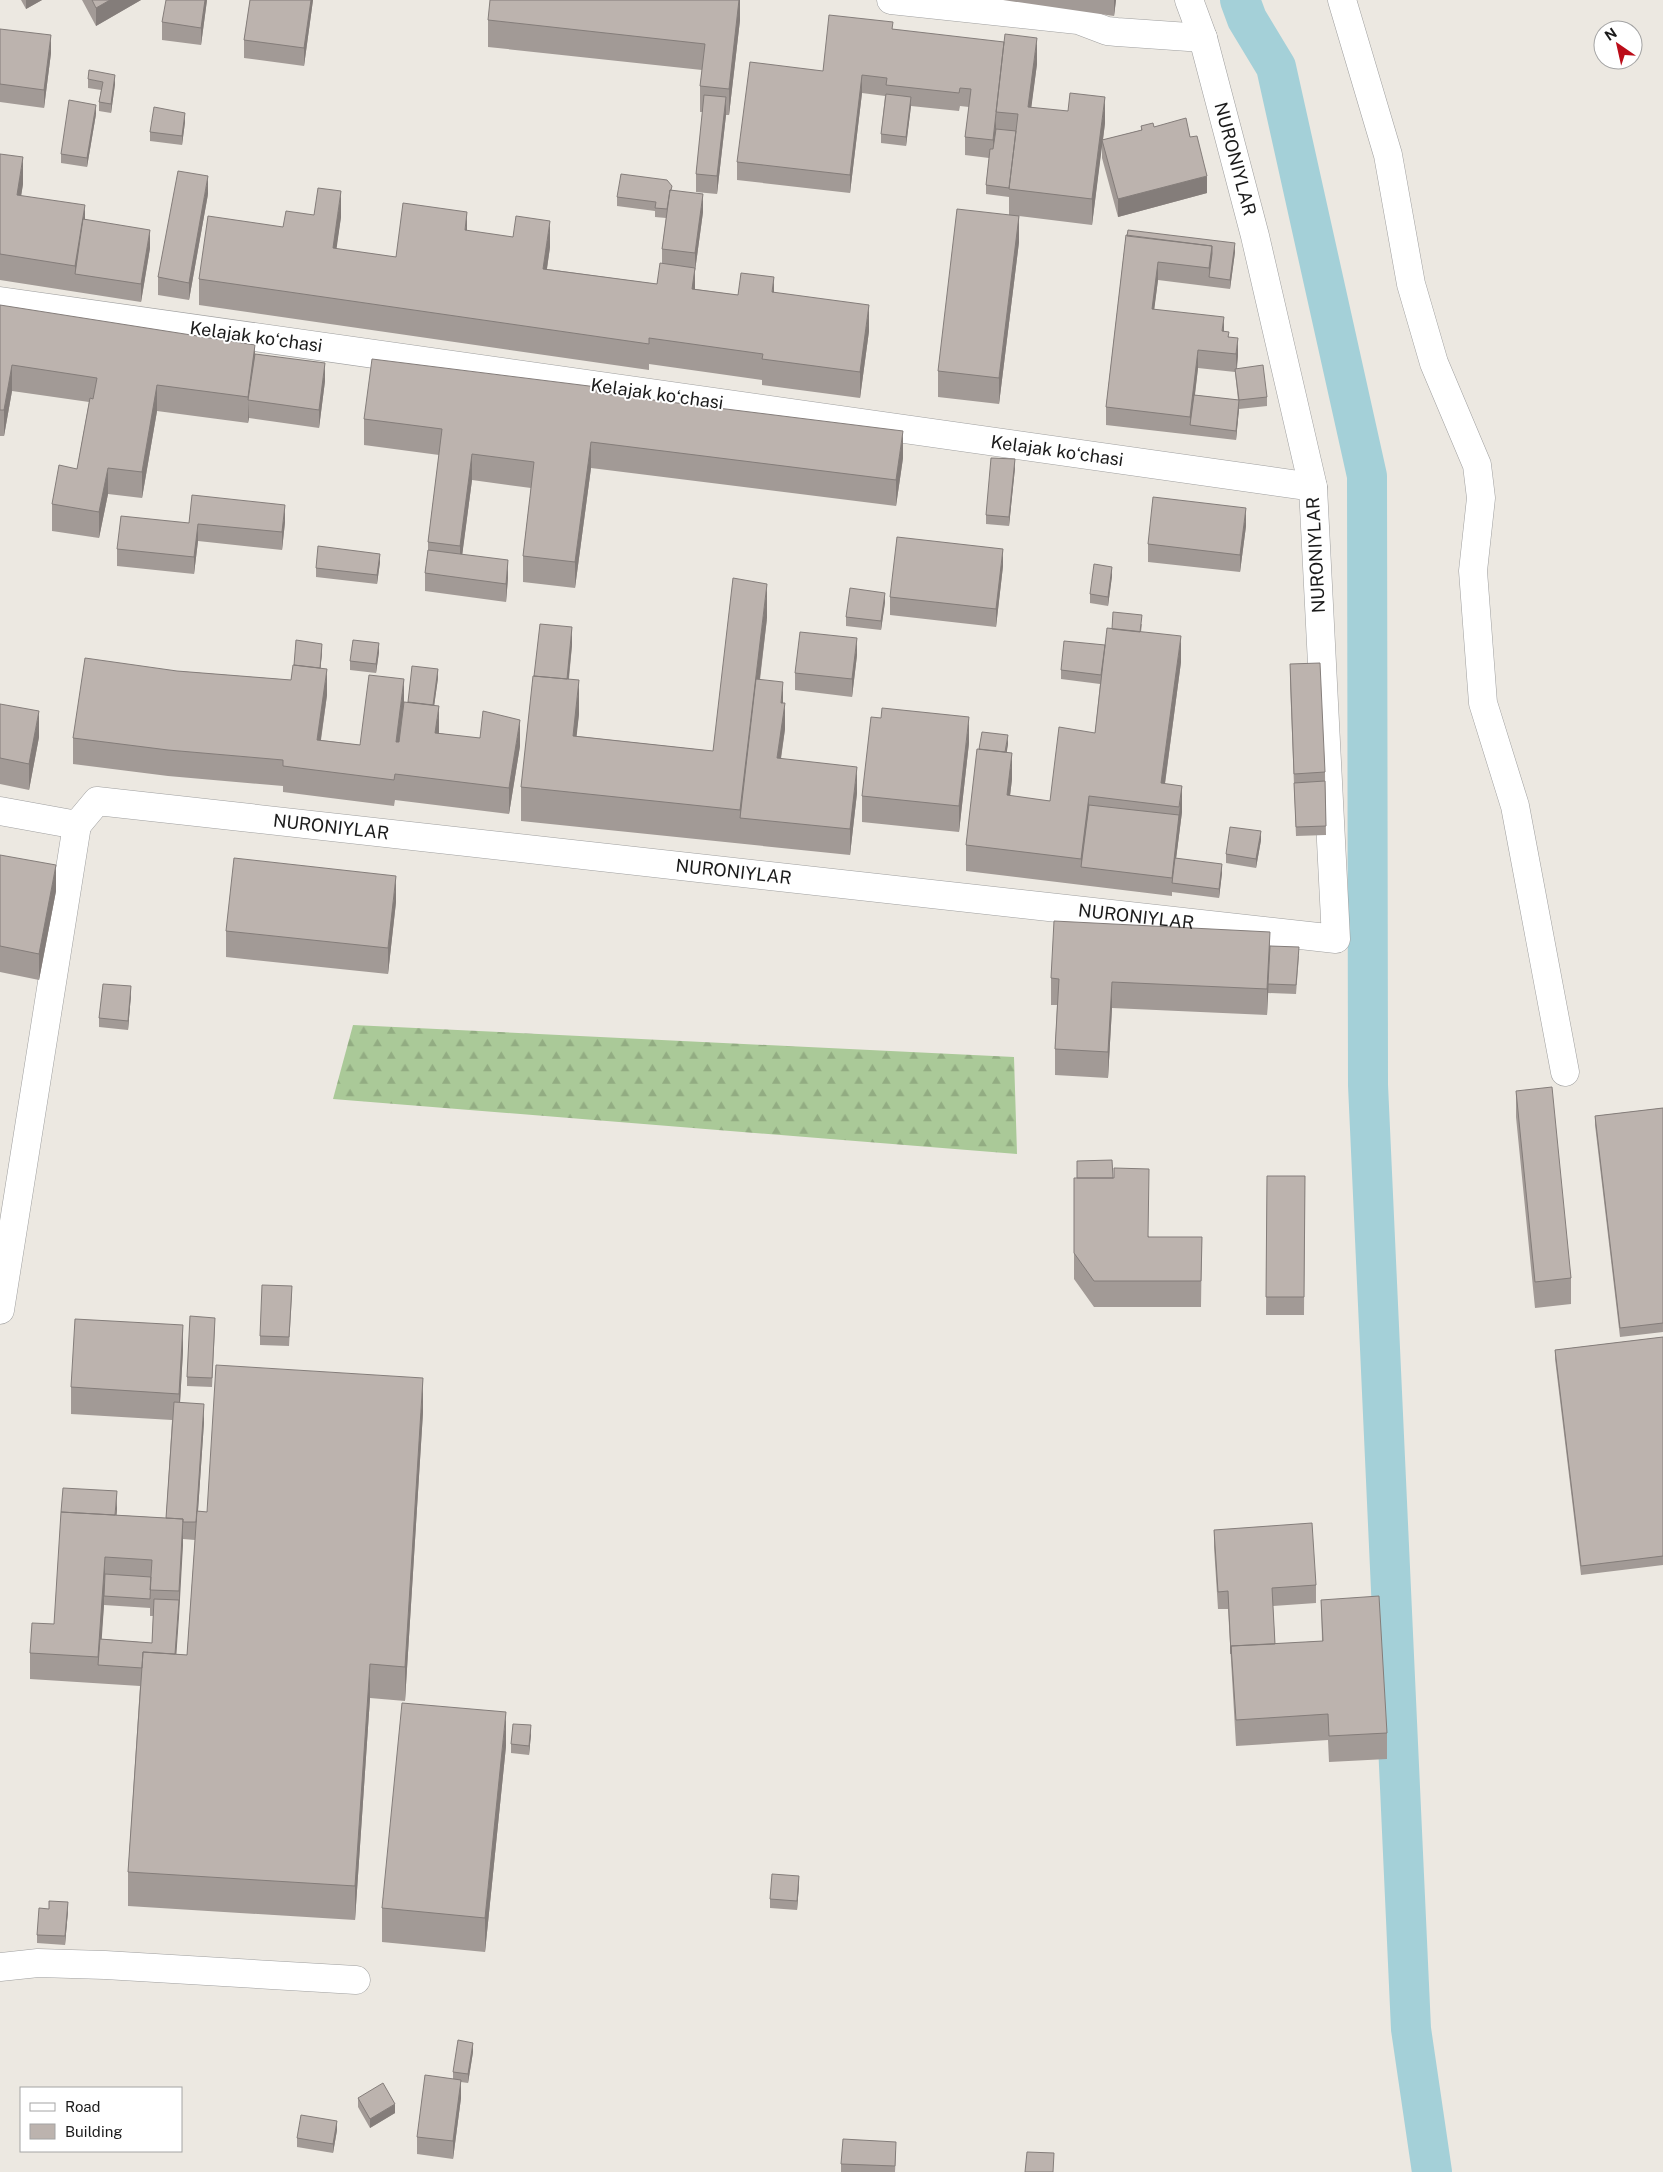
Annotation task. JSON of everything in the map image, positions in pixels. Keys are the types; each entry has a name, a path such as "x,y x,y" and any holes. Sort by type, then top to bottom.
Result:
{"street":[{"path":"890,0 1078,20 1107,31 1203,38"},
{"name":"NURONIYLAR","path":"77,825 97,801 1336,939 1313,488 1255,236 1203,38 1189,0"},
{"path":"1342,0 1388,155 1411,284 1434,363 1477,466 1481,498 1473,571 1483,703 1515,806 1565,1072"},
{"name":"Kelajak koʻchasi","path":"0,301 1313,488"},
{"path":"0,811 77,825 0,1310"},
{"path":"0,1967 38,1963 105,1965 356,1980"}],"green space":[{"path":"353,1025 1014,1057 1017,1154 333,1099"}],"building":[{"path":"92,0 110,0 96,8"},
{"path":"166,0 205,0 201,28 162,22"},
{"path":"250,0 311,0 304,48 244,40"},
{"path":"490,0 739,0 729,89 700,86 705,44 488,20"},
{"path":"829,15 893,22 892,29 1004,42 993,140 965,137 971,89 960,88 959,93 886,85 887,78 862,75 850,175 737,162 750,62 823,71"},
{"path":"0,29 51,35 44,90 0,84"},
{"path":"1005,34 1037,38 1028,107 1068,111 1070,93 1105,97 1092,199 1009,189 1018,114 996,112"},
{"path":"89,70 115,75 111,104 99,102 103,82 88,79"},
{"path":"886,94 911,97 906,137 881,134"},
{"path":"704,95 726,97 717,176 696,174"},
{"path":"69,100 96,105 87,158 61,154"},
{"path":"154,107 185,113 182,136 150,132"},
{"path":"1186,118 1190,137 1197,136 1207,176 1118,199 1102,140 1142,130 1141,126 1153,123 1154,127"},
{"path":"996,129 1016,131 1009,188 986,185 990,149 993,149"},
{"path":"0,154 23,157 17,195 85,205 75,266 0,254"},
{"path":"178,171 208,176 189,283 158,277"},
{"path":"621,174 667,180 672,186 667,209 655,208 656,202 617,197"},
{"path":"318,188 341,191 333,248 396,257 403,203 467,212 465,230 513,237 516,216 550,221 543,269 657,284 660,263 695,268 692,289 738,295 741,273 774,277 772,292 869,305 860,372 762,359 763,354 649,338 649,344 199,279 208,216 283,227 286,211 314,215"},
{"path":"670,190 703,194 695,253 662,249"},
{"path":"957,209 1019,216 999,378 938,371"},
{"path":"83,219 150,230 141,284 75,274"},
{"path":"1128,230 1235,243 1230,280 1209,277 1212,246 1127,236"},
{"path":"1126,235 1212,246 1209,268 1158,262 1152,309 1224,317 1222,331 1229,332 1228,337 1238,338 1236,354 1198,350 1190,417 1106,407"},
{"path":"0,305 255,345 248,397 157,385 142,472 108,468 99,512 52,504 59,465 77,469 90,398 93,399 97,378 12,365 4,410 0,410"},
{"path":"255,354 325,363 319,410 248,400"},
{"path":"372,359 597,387 597,393 903,431 896,480 591,442 575,562 523,556 534,462 472,454 460,546 428,542 442,429 364,419"},
{"path":"1263,365 1267,397 1239,400 1235,369"},
{"path":"1194,395 1239,400 1236,431 1190,425"},
{"path":"991,458 1015,459 1009,517 986,515"},
{"path":"192,495 285,505 282,532 198,524 194,557 117,549 121,516 189,523"},
{"path":"1153,497 1246,508 1240,555 1148,544"},
{"path":"897,537 1003,549 996,609 890,597"},
{"path":"318,546 380,554 377,575 316,568"},
{"path":"428,550 508,560 506,584 425,573"},
{"path":"1094,564 1112,567 1108,597 1090,594"},
{"path":"733,578 767,584 740,810 521,787 533,676 579,680 573,736 713,751"},
{"path":"850,588 885,593 881,621 846,617"},
{"path":"1113,612 1142,615 1140,632 1112,629"},
{"path":"540,624 572,627 567,679 534,676"},
{"path":"1107,628 1181,636 1161,783 1182,786 1179,807 1089,796 1081,859 966,845 977,749 1012,753 1007,795 1050,801 1059,727 1095,733"},
{"path":"800,632 857,638 852,679 795,673"},
{"path":"296,640 322,644 320,668 294,665"},
{"path":"353,640 379,643 376,664 350,661"},
{"path":"1064,641 1105,645 1101,675 1061,670"},
{"path":"85,658 177,671 291,680 293,665 327,669 317,740 360,745 369,675 404,679 396,742 399,742 404,702 439,706 435,733 480,738 483,711 520,720 509,788 395,774 394,780 283,766 283,760 168,750 73,738"},
{"path":"1320,663 1325,772 1294,774 1290,664"},
{"path":"412,666 438,669 433,705 408,702"},
{"path":"756,679 783,682 781,703 785,703 777,758 857,767 850,829 740,818"},
{"path":"0,704 39,711 29,764 0,758"},
{"path":"882,708 969,717 959,806 862,796 871,717 881,718"},
{"path":"982,732 1008,735 1005,752 979,749"},
{"path":"1325,781 1326,826 1296,827 1294,783"},
{"path":"1089,805 1179,815 1172,878 1081,867"},
{"path":"1230,827 1261,831 1256,859 1226,854"},
{"path":"0,855 56,865 39,954 0,946"},
{"path":"234,858 396,876 388,948 226,931"},
{"path":"1175,858 1222,864 1219,889 1172,883"},
{"path":"1054,921 1270,932 1267,989 1112,982 1108,1052 1055,1049 1059,979 1051,978"},
{"path":"1270,946 1299,947 1296,985 1268,984"},
{"path":"103,984 131,986 128,1021 99,1018"},
{"path":"1552,1087 1571,1278 1535,1282 1516,1091"},
{"path":"1663,1108 1663,1323 1620,1328 1595,1116"},
{"path":"1112,1160 1113,1178 1077,1178 1077,1161"},
{"path":"1114,1168 1149,1169 1148,1237 1202,1237 1201,1281 1094,1281 1074,1253 1074,1178 1114,1178"},
{"path":"1267,1176 1305,1176 1304,1297 1266,1297"},
{"path":"262,1285 292,1286 289,1337 260,1336"},
{"path":"190,1316 215,1318 212,1378 187,1377"},
{"path":"75,1319 183,1325 179,1394 71,1387"},
{"path":"1663,1337 1663,1556 1581,1566 1555,1350"},
{"path":"216,1365 423,1378 405,1667 370,1664 355,1886 128,1872 143,1652 187,1655 197,1511 207,1512"},
{"path":"174,1402 204,1404 196,1522 183,1522 183,1519 166,1518"},
{"path":"63,1488 117,1491 115,1515 61,1512"},
{"path":"61,1512 183,1519 179,1591 150,1590 152,1560 105,1557 98,1657 30,1653 32,1623 54,1624"},
{"path":"1312,1523 1316,1585 1272,1588 1275,1644 1231,1646 1231,1654 1228,1591 1218,1592 1214,1530"},
{"path":"105,1574 151,1577 150,1599 104,1596"},
{"path":"1379,1596 1387,1733 1329,1736 1328,1714 1236,1720 1231,1646 1323,1641 1321,1600"},
{"path":"154,1599 179,1600 175,1654 143,1652 142,1668 98,1665 100,1639 152,1643"},
{"path":"402,1703 506,1712 485,1918 382,1908"},
{"path":"513,1724 531,1725 529,1746 511,1744"},
{"path":"772,1874 799,1876 797,1901 770,1899"},
{"path":"49,1901 68,1902 65,1936 37,1935 39,1908 49,1909"},
{"path":"458,2040 473,2043 468,2074 453,2072"},
{"path":"425,2075 461,2080 453,2141 417,2137"},
{"path":"383,2083 395,2104 370,2119 358,2098"},
{"path":"301,2115 337,2121 333,2144 297,2138"},
{"path":"843,2139 896,2142 895,2166 841,2164"},
{"path":"1027,2152 1054,2153 1053,2172 1025,2172"}],"waterway":[{"path":"1240,0 1247,19 1276,67 1367,476 1368,1085 1411,2029 1432,2172"}]}
